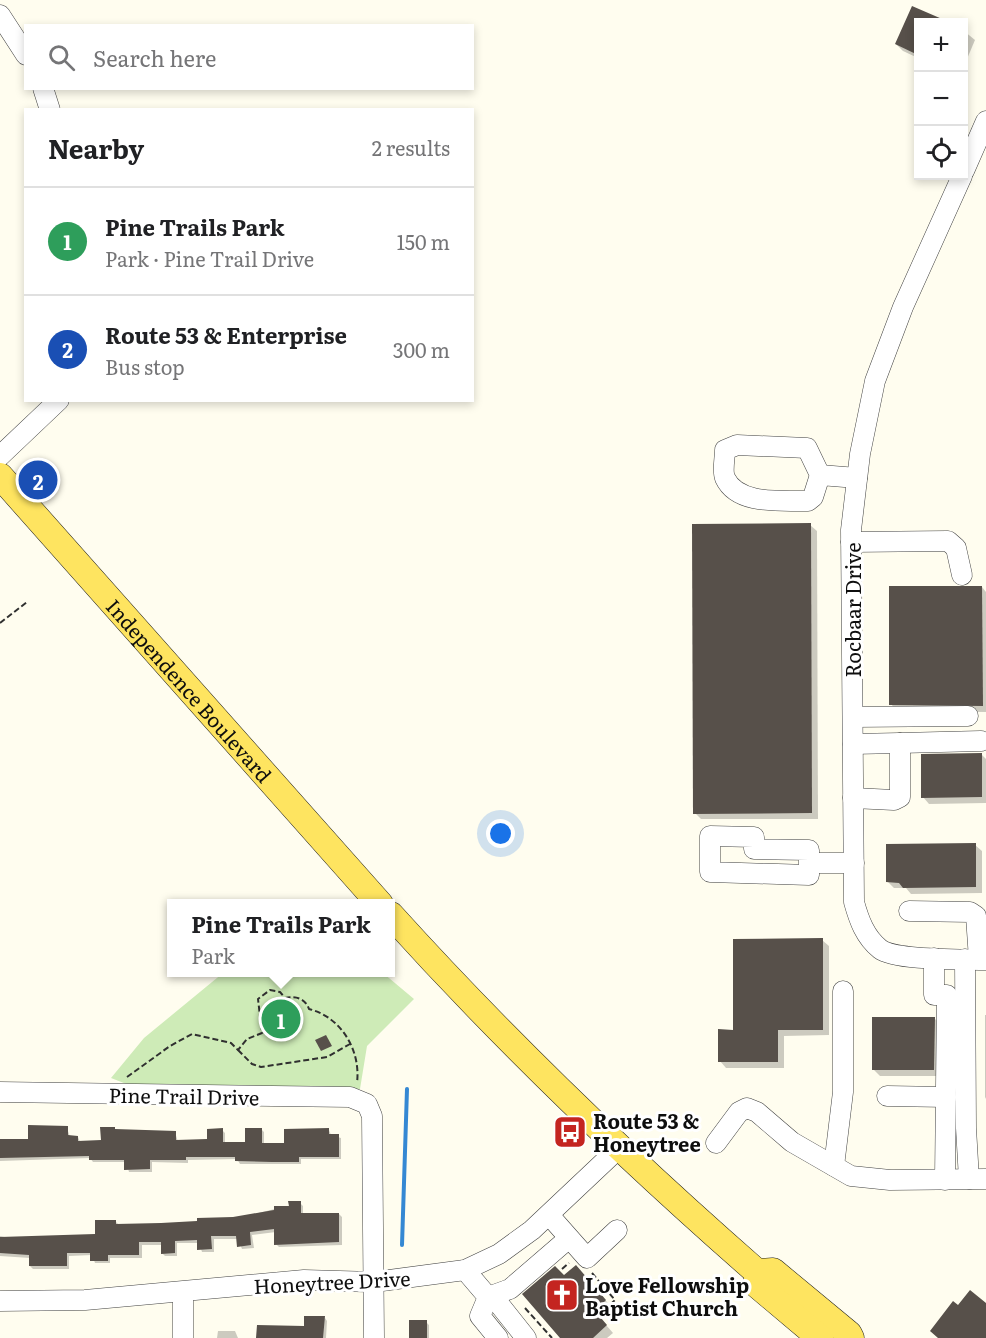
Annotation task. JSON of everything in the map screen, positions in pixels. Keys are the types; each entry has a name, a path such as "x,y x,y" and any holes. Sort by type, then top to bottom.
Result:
{"main road":[{"name":"Independence Boulevard","path":"0,476 376,899"},
{"path":"395,920 485,1015 620,1147 757,1272 773,1271 851,1338"},
{"path":"757,1272 757,1285 820,1338"}],"street":[{"path":"0,15 24,52"},
{"path":"44,90 49,108"},
{"name":"Rocbaar Drive","path":"968,162 986,121"},
{"name":"Rocbaar Drive","path":"960,180 903,307 875,381 857,478 852,542 854,902 861,927 882,951 908,957 977,959"},
{"path":"0,456 57,402"},
{"path":"738,446 807,448 820,475 813,497 808,501 749,498 731,486 724,476 725,450 738,446"},
{"path":"820,475 857,478"},
{"path":"852,542 948,541 956,548 962,575"},
{"path":"853,717 968,716"},
{"path":"853,744 981,741"},
{"path":"853,798 894,800 900,797 900,743"},
{"path":"710,836 754,837 754,849 809,850 809,863 809,874 710,872 710,836"},
{"path":"809,863 854,863"},
{"path":"716,1143 739,1112 747,1108 757,1112 792,1142 851,1176 890,1180 977,1179 966,1128 977,959 976,916 970,912 909,911"},
{"path":"934,958 934,994 947,995 945,1180"},
{"path":"834,1166 843,1092 843,991"},
{"name":"Pine Trail Drive","path":"0,1092 362,1096"},
{"path":"362,1096 372,1116 374,1338"},
{"path":"887,1096 946,1097"},
{"name":"Honeytree Drive","path":"0,1301 85,1300 304,1280 374,1282 465,1270 499,1254 549,1215 620,1147"},
{"path":"549,1215 587,1258 617,1230"},
{"path":"498,1338 480,1316 488,1297 510,1289 568,1239"},
{"path":"465,1270 488,1297 500,1304 526,1338"},
{"path":"183,1292 183,1338"}],"path":[{"path":"0,623 27,602"},
{"path":"238,1050 247,1039 262,1033 258,999 270,990 280,992 285,998 300,998 306,1002 309,1009 333,1019 350,1044 362,1096"},
{"path":"124,1079 170,1046 192,1034 231,1043 252,1064 261,1067 327,1057 350,1044"},
{"path":"562,1269 570,1263"},
{"path":"594,1269 600,1275 597,1278"},
{"path":"590,1271 615,1300 602,1312"},
{"path":"525,1308 552,1338"}],"green space":[{"path":"218,977 388,977 414,999 367,1046 360,1089 129,1085 111,1078 144,1038"}],"building":[{"path":"912,6 940,18 914,18 914,53 895,44"},
{"path":"811,523 812,813 693,814 692,524"},
{"path":"889,586 982,586 983,706 889,705"},
{"path":"982,753 982,797 921,798 921,754"},
{"path":"976,843 976,887 903,888 899,883 886,882 886,844"},
{"path":"823,938 823,1030 778,1030 778,1062 718,1062 718,1029 733,1030 733,939"},
{"path":"872,1017 935,1017 934,1070 872,1070"},
{"path":"326,1035 332,1046 321,1051 315,1040"},
{"path":"28,1125 68,1126 68,1135 78,1136 78,1141 101,1140 100,1127 115,1127 115,1129 176,1131 176,1140 207,1139 207,1129 223,1128 223,1142 245,1142 245,1128 262,1128 262,1143 284,1143 284,1129 329,1128 329,1134 339,1134 339,1157 299,1157 299,1162 272,1162 235,1161 235,1157 186,1157 186,1160 150,1160 150,1169 124,1170 124,1160 89,1160 89,1156 0,1158 0,1139 28,1139"},
{"path":"288,1201 301,1201 301,1213 339,1213 339,1242 274,1245 274,1229 250,1232 251,1245 237,1247 236,1236 211,1236 212,1249 197,1250 197,1240 175,1241 175,1253 161,1254 161,1242 139,1242 139,1255 108,1255 108,1261 90,1261 90,1253 67,1253 67,1266 29,1266 29,1255 0,1253 0,1237 95,1234 95,1220 116,1220 116,1224 197,1221 197,1218 233,1217 274,1210 274,1206 289,1206"},
{"name":"Love Fellowship Baptist Church","path":"576,1265 606,1300 595,1311 607,1325 593,1338 560,1338 522,1294 555,1266 564,1275"},
{"path":"970,1290 986,1303 986,1338 938,1338 930,1331 953,1301 958,1305"},
{"path":"304,1316 325,1316 323,1338 256,1338 257,1325 304,1326"},
{"path":"409,1320 427,1320 427,1338 409,1338"}],"waterway":[{"path":"402,1245 407,1089"}],"place":[{"name":"Route 53 & Enterprise","path":"38,480"},
{"name":"Pine Trails Park","path":"281,1019"},
{"name":"Route 53 & Honeytree","path":"570,1132"},
{"name":"Love Fellowship Baptist Church","path":"562,1295"}]}
